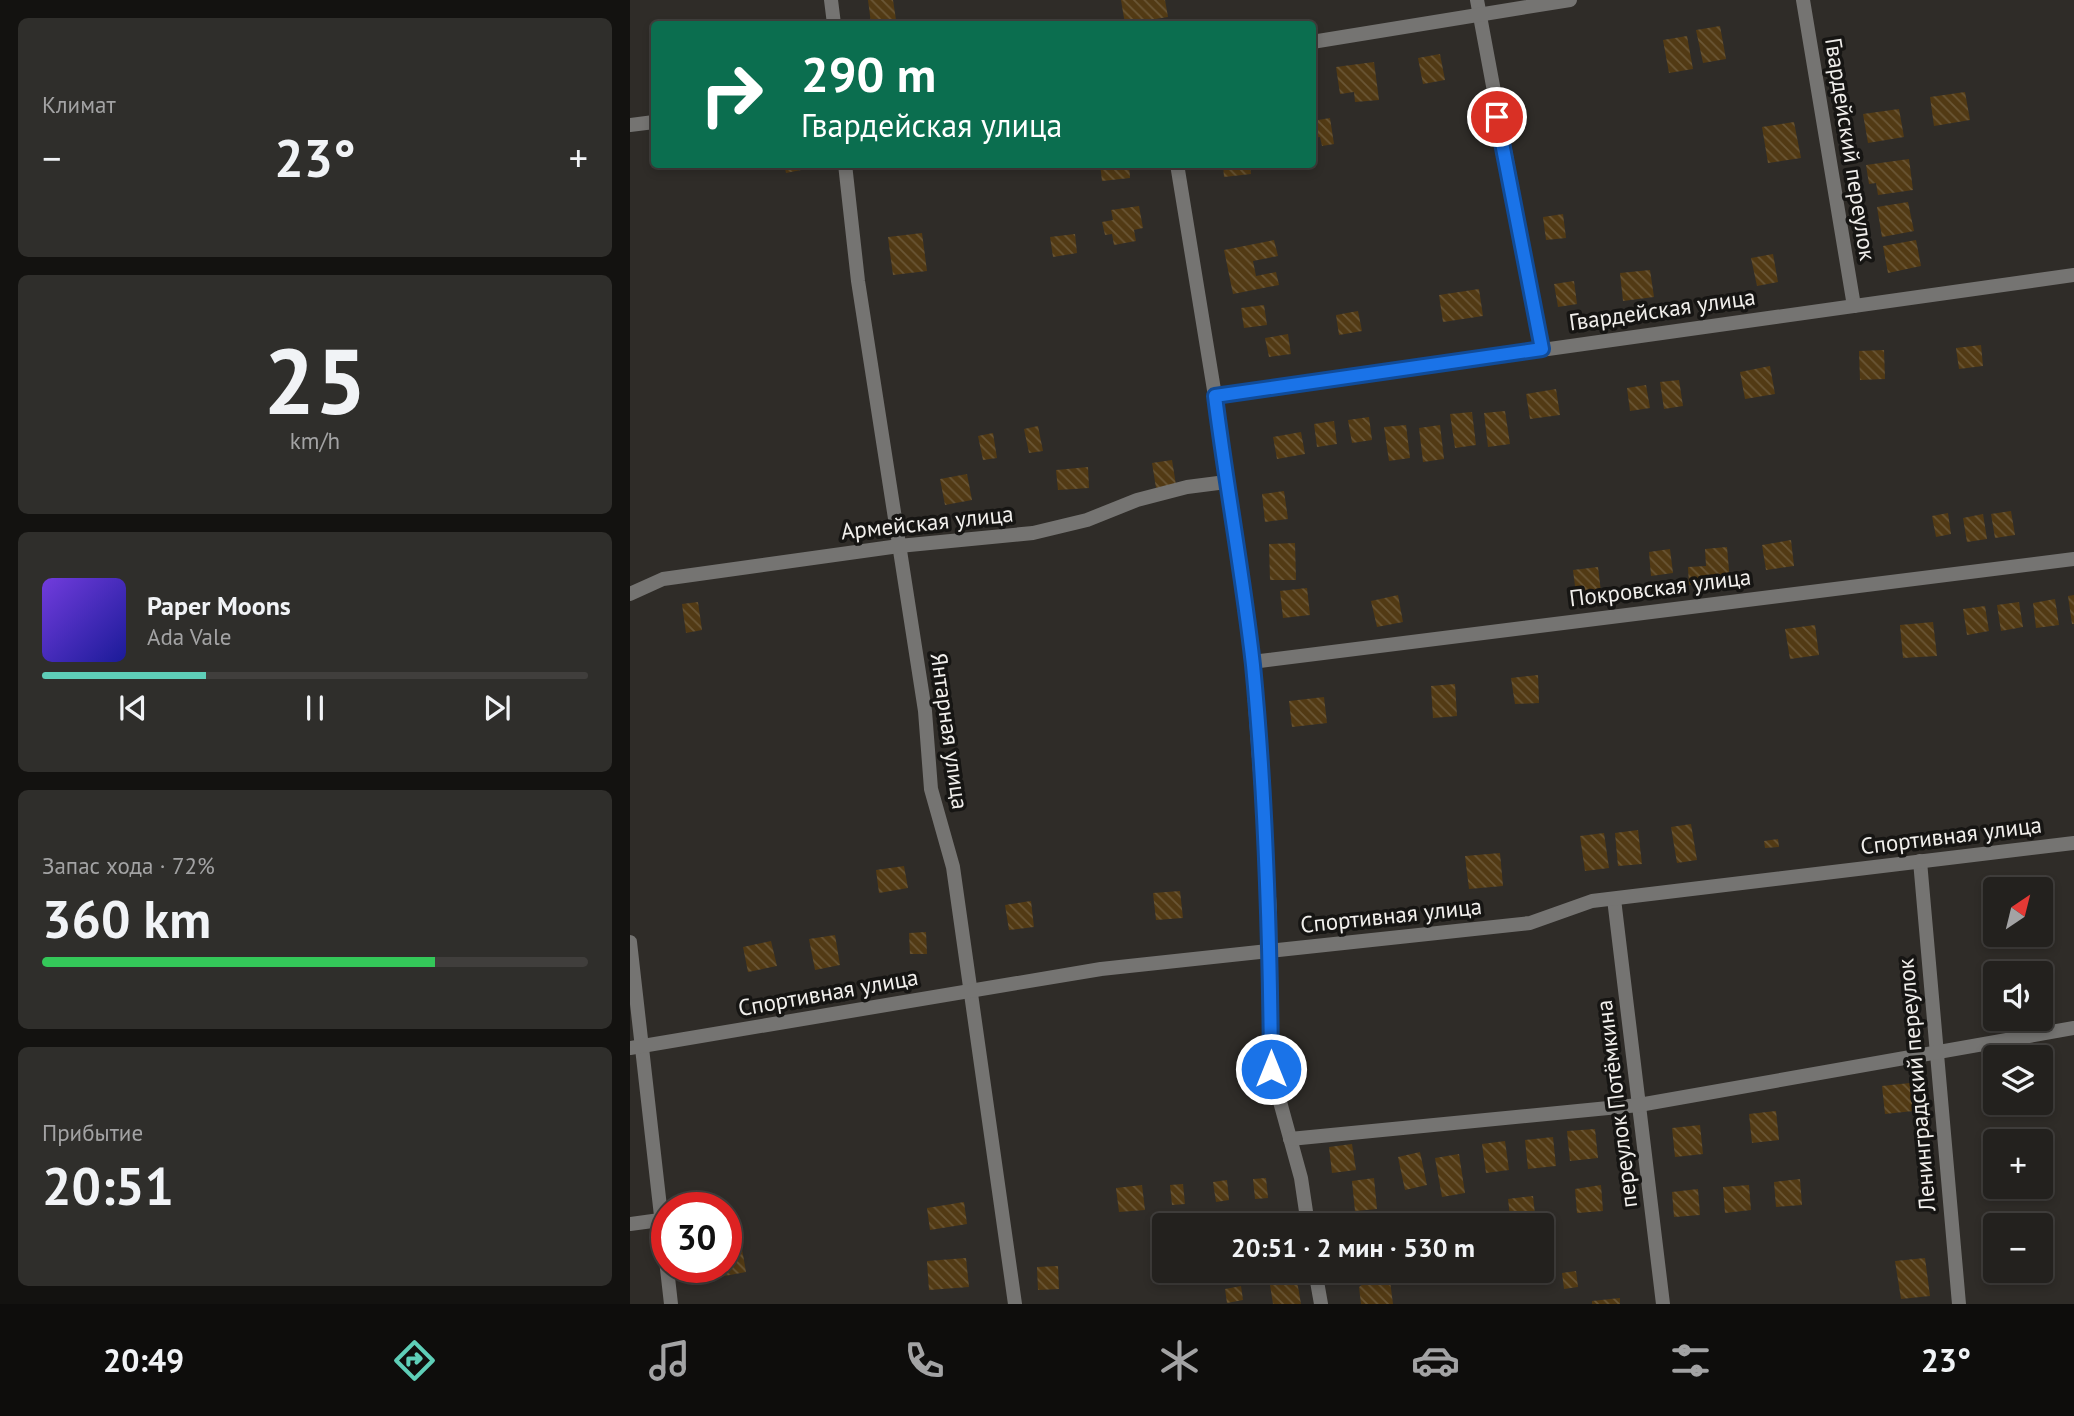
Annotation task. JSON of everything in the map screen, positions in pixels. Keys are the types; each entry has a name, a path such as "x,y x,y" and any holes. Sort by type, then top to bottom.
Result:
{"street":[{"path":"831,0 834,21"},
{"path":"1316,41 1477,7 1570,0"},
{"name":"Гвардейский переулок","path":"1803,0 1854,306"},
{"path":"1477,7 1542,349"},
{"path":"630,125 651,122"},
{"name":"Янтарная улица","path":"845,168 858,281 925,711 931,789 953,867 1015,1304"},
{"path":"1178,168 1215,396 1252,662 1270,951 1271,1069 1290,1139 1305,1213"},
{"name":"Гвардейская улица","path":"1215,396 2074,275"},
{"name":"Армейская улица","path":"630,594 663,579 899,546 1033,533 1087,520 1187,487 1226,482"},
{"name":"Покровская улица","path":"1252,662 2074,558"},
{"name":"Спортивная улица","path":"636,1047 1101,969 1530,923 1592,901 2074,843"},
{"name":"Ленинградский переулок","path":"1920,862 1959,1304"},
{"name":"переулок Потёмкина","path":"1614,898 1663,1304"},
{"path":"630,942 636,1047 656,1192"},
{"path":"1290,1139 1639,1105 2074,1028"},
{"path":"630,1224 651,1221"},
{"path":"668,1283 671,1304"},
{"path":"1317,1283 1321,1304"}],"building":[{"path":"868,0 893,0 896,20 871,21"},
{"path":"1121,0 1165,0 1168,17 1124,21"},
{"path":"1720,26 1726,59 1703,63 1696,30"},
{"path":"1687,36 1693,69 1669,73 1663,40"},
{"path":"1440,54 1445,80 1423,84 1418,58"},
{"path":"1374,62 1379,100 1355,102 1354,92 1340,94 1336,67"},
{"path":"1965,92 1970,120 1934,126 1930,97"},
{"path":"1899,109 1904,137 1868,143 1863,114"},
{"path":"1330,118 1334,144 1322,146 1320,137 1316,138 1316,120"},
{"path":"1794,122 1801,158 1768,163 1762,127"},
{"path":"1909,159 1913,190 1878,195 1876,183 1869,184 1866,165"},
{"path":"785,168 811,168 786,173"},
{"path":"1100,168 1129,168 1130,178 1102,181"},
{"path":"1223,168 1250,168 1251,174 1224,177"},
{"path":"1908,202 1914,231 1882,237 1877,207"},
{"path":"1139,206 1143,228 1134,230 1136,241 1114,245 1112,234 1105,235 1102,222 1113,220 1111,210"},
{"path":"1563,214 1566,238 1546,240 1543,217"},
{"path":"922,233 927,271 893,275 888,237"},
{"path":"1075,234 1077,253 1053,257 1050,237"},
{"path":"1274,240 1278,256 1253,261 1256,276 1276,272 1279,285 1233,294 1224,250"},
{"path":"1916,240 1921,266 1888,273 1883,246"},
{"path":"1773,254 1778,282 1757,286 1751,258"},
{"path":"1650,270 1654,297 1623,301 1620,273"},
{"path":"1574,281 1577,304 1558,307 1554,284"},
{"path":"1479,289 1483,316 1443,322 1439,295"},
{"path":"1264,305 1267,325 1244,328 1241,308"},
{"path":"1358,311 1362,331 1339,335 1336,315"},
{"path":"1288,334 1291,354 1269,357 1265,338"},
{"path":"1981,345 1983,366 1959,369 1956,348"},
{"path":"1884,350 1885,379 1860,380 1859,351"},
{"path":"1770,366 1775,394 1745,399 1740,372"},
{"path":"1679,380 1683,406 1664,409 1660,382"},
{"path":"1646,385 1650,408 1630,411 1627,388"},
{"path":"1556,389 1560,415 1530,419 1526,394"},
{"path":"1505,411 1510,444 1488,447 1484,413"},
{"path":"1472,412 1476,445 1455,448 1450,414"},
{"path":"1369,417 1372,440 1352,443 1348,420"},
{"path":"1334,421 1337,444 1317,447 1314,424"},
{"path":"1406,425 1410,458 1389,461 1384,427"},
{"path":"1440,425 1444,459 1423,462 1419,428"},
{"path":"1038,426 1043,451 1029,453 1024,429"},
{"path":"1301,432 1305,454 1277,459 1273,437"},
{"path":"993,433 997,458 983,460 978,436"},
{"path":"1172,460 1176,485 1156,488 1152,463"},
{"path":"1088,467 1089,488 1058,490 1056,470"},
{"path":"967,474 972,500 945,505 940,479"},
{"path":"1284,491 1288,519 1265,522 1262,494"},
{"path":"2011,511 2015,535 1995,538 1991,514"},
{"path":"1948,513 1951,534 1936,537 1932,516"},
{"path":"1983,514 1987,539 1967,542 1963,518"},
{"path":"1791,540 1794,566 1766,570 1762,545"},
{"path":"1295,543 1296,580 1270,580 1269,544"},
{"path":"1727,547 1730,582 1689,585 1688,567 1706,566 1705,549"},
{"path":"1670,549 1673,573 1651,576 1649,552"},
{"path":"1598,567 1601,592 1576,594 1573,570"},
{"path":"1307,588 1310,615 1283,618 1280,591"},
{"path":"1398,595 1403,622 1377,627 1371,601"},
{"path":"2074,595 2074,624 2072,624 2068,596"},
{"path":"2055,599 2059,625 2036,628 2033,603"},
{"path":"698,602 702,630 686,633 682,604"},
{"path":"2019,602 2023,627 2001,631 1997,605"},
{"path":"1985,606 1989,631 1967,635 1963,609"},
{"path":"1933,622 1937,656 1903,658 1900,625"},
{"path":"1815,625 1819,655 1790,659 1785,629"},
{"path":"1538,675 1539,703 1515,704 1511,678"},
{"path":"1455,684 1457,716 1433,718 1431,686"},
{"path":"1324,697 1327,723 1292,727 1289,701"},
{"path":"1691,824 1697,860 1677,863 1671,827"},
{"path":"1638,830 1642,864 1618,866 1615,833"},
{"path":"1604,833 1609,868 1585,871 1580,836"},
{"path":"1778,839 1779,847 1765,848 1764,841"},
{"path":"1500,853 1503,886 1469,889 1465,856"},
{"path":"904,866 908,888 879,893 876,870"},
{"path":"1180,891 1183,918 1156,920 1153,893"},
{"path":"1031,901 1034,927 1009,930 1005,905"},
{"path":"926,932 927,954 910,954 909,933"},
{"path":"835,935 840,965 815,970 809,939"},
{"path":"771,941 777,966 748,972 743,947"},
{"path":"1910,1083 1913,1111 1885,1114 1882,1086"},
{"path":"1776,1111 1779,1140 1752,1143 1749,1114"},
{"path":"1700,1125 1703,1154 1675,1157 1672,1128"},
{"path":"1595,1129 1598,1158 1570,1161 1567,1131"},
{"path":"1553,1137 1556,1166 1528,1169 1525,1140"},
{"path":"1505,1141 1509,1170 1486,1173 1482,1144"},
{"path":"1352,1144 1356,1170 1332,1173 1329,1147"},
{"path":"1420,1152 1427,1185 1405,1190 1398,1157"},
{"path":"1459,1154 1465,1193 1442,1197 1435,1158"},
{"path":"1266,1178 1268,1198 1255,1199 1253,1179"},
{"path":"1374,1178 1377,1209 1355,1211 1352,1181"},
{"path":"1800,1179 1802,1205 1776,1207 1774,1182"},
{"path":"1227,1180 1229,1200 1216,1202 1213,1182"},
{"path":"1183,1184 1185,1204 1172,1205 1170,1185"},
{"path":"1142,1185 1145,1210 1119,1212 1116,1188"},
{"path":"1601,1185 1603,1211 1577,1213 1575,1189"},
{"path":"1749,1185 1751,1210 1725,1213 1723,1187"},
{"path":"1698,1189 1700,1215 1674,1217 1672,1192"},
{"path":"1533,1196 1535,1213 1510,1213 1508,1199"},
{"path":"964,1202 967,1224 930,1230 927,1208"},
{"path":"742,1249 746,1272 742,1273"},
{"path":"966,1258 969,1287 929,1290 927,1261"},
{"path":"1925,1258 1930,1296 1901,1299 1895,1261"},
{"path":"1058,1266 1059,1289 1038,1290 1037,1267"},
{"path":"1576,1271 1578,1287 1564,1289 1562,1273"},
{"path":"1297,1283 1301,1304 1273,1304 1270,1285"},
{"path":"1390,1283 1393,1304 1361,1304 1359,1287 1363,1284"},
{"path":"1241,1286 1243,1300 1227,1303 1225,1289"},
{"path":"1620,1298 1620,1304 1592,1304 1592,1301"}],"route":[{"path":"1271,1069 1270,910 1260,752 1252,662 1215,396 1542,349 1497,117"}]}
